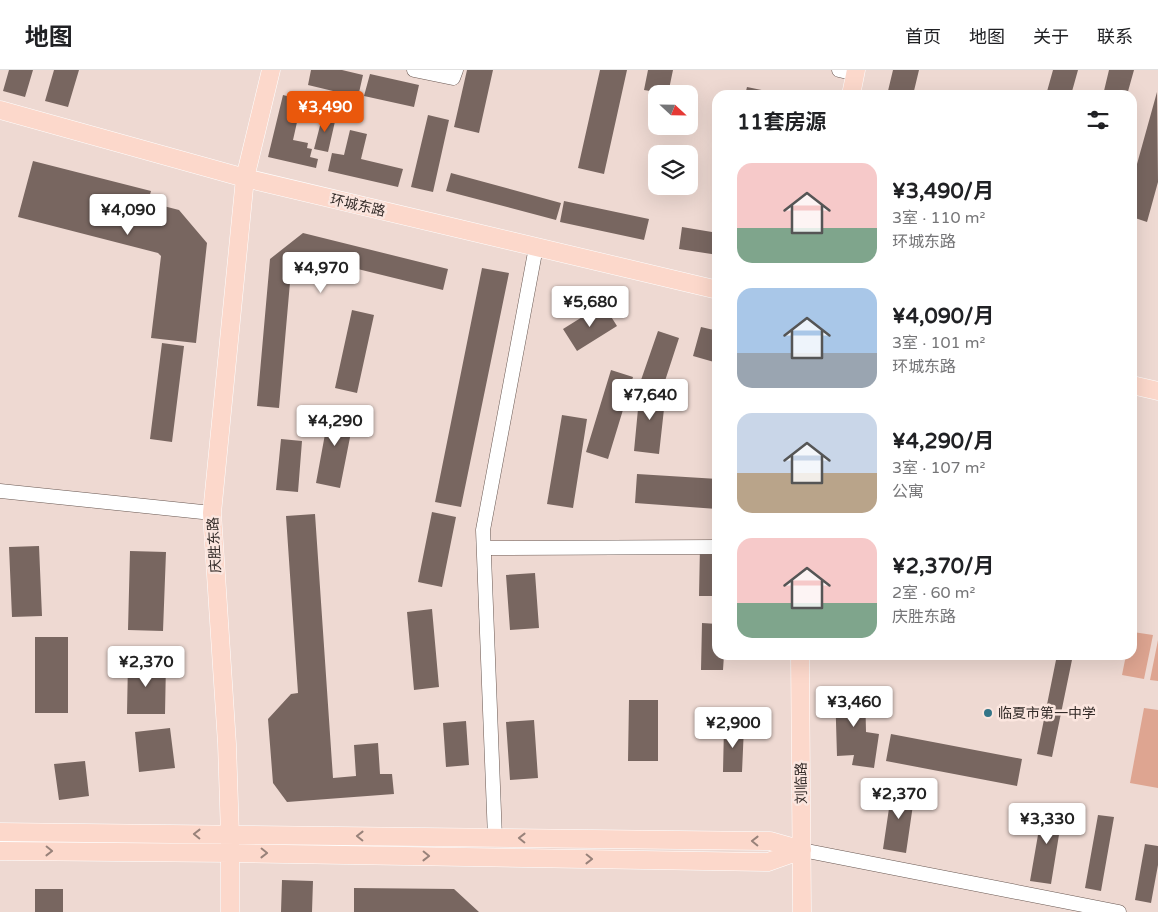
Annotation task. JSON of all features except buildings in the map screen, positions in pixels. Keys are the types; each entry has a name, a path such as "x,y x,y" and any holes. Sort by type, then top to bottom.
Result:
{"main road":[{"name":"庆胜东路","path":"230,912 227,744 212,513 245,178 271,70"},
{"path":"850,71 851,90"},
{"name":"环城东路","path":"0,110 245,178 712,289"},
{"path":"1137,386 1158,391"},
{"name":"刘临路","path":"800,660 802,912"},
{"path":"0,832 770,841 802,850"},
{"path":"0,851 768,862 802,850"}],"street":[{"path":"414,70 453,78 456,70"},
{"path":"495,838 483,530 536,247"},
{"path":"0,491 212,513"},
{"path":"484,548 712,547"},
{"path":"802,850 1119,912"}],"shaded area":[{"path":"1137,633 1153,635 1144,679 1122,675 1125,660 1137,660"},
{"path":"1158,640 1158,681 1150,680"},
{"path":"1144,708 1158,710 1158,788 1130,783"}],"place":[{"name":"临夏市第一中学","path":"988,713"}]}
